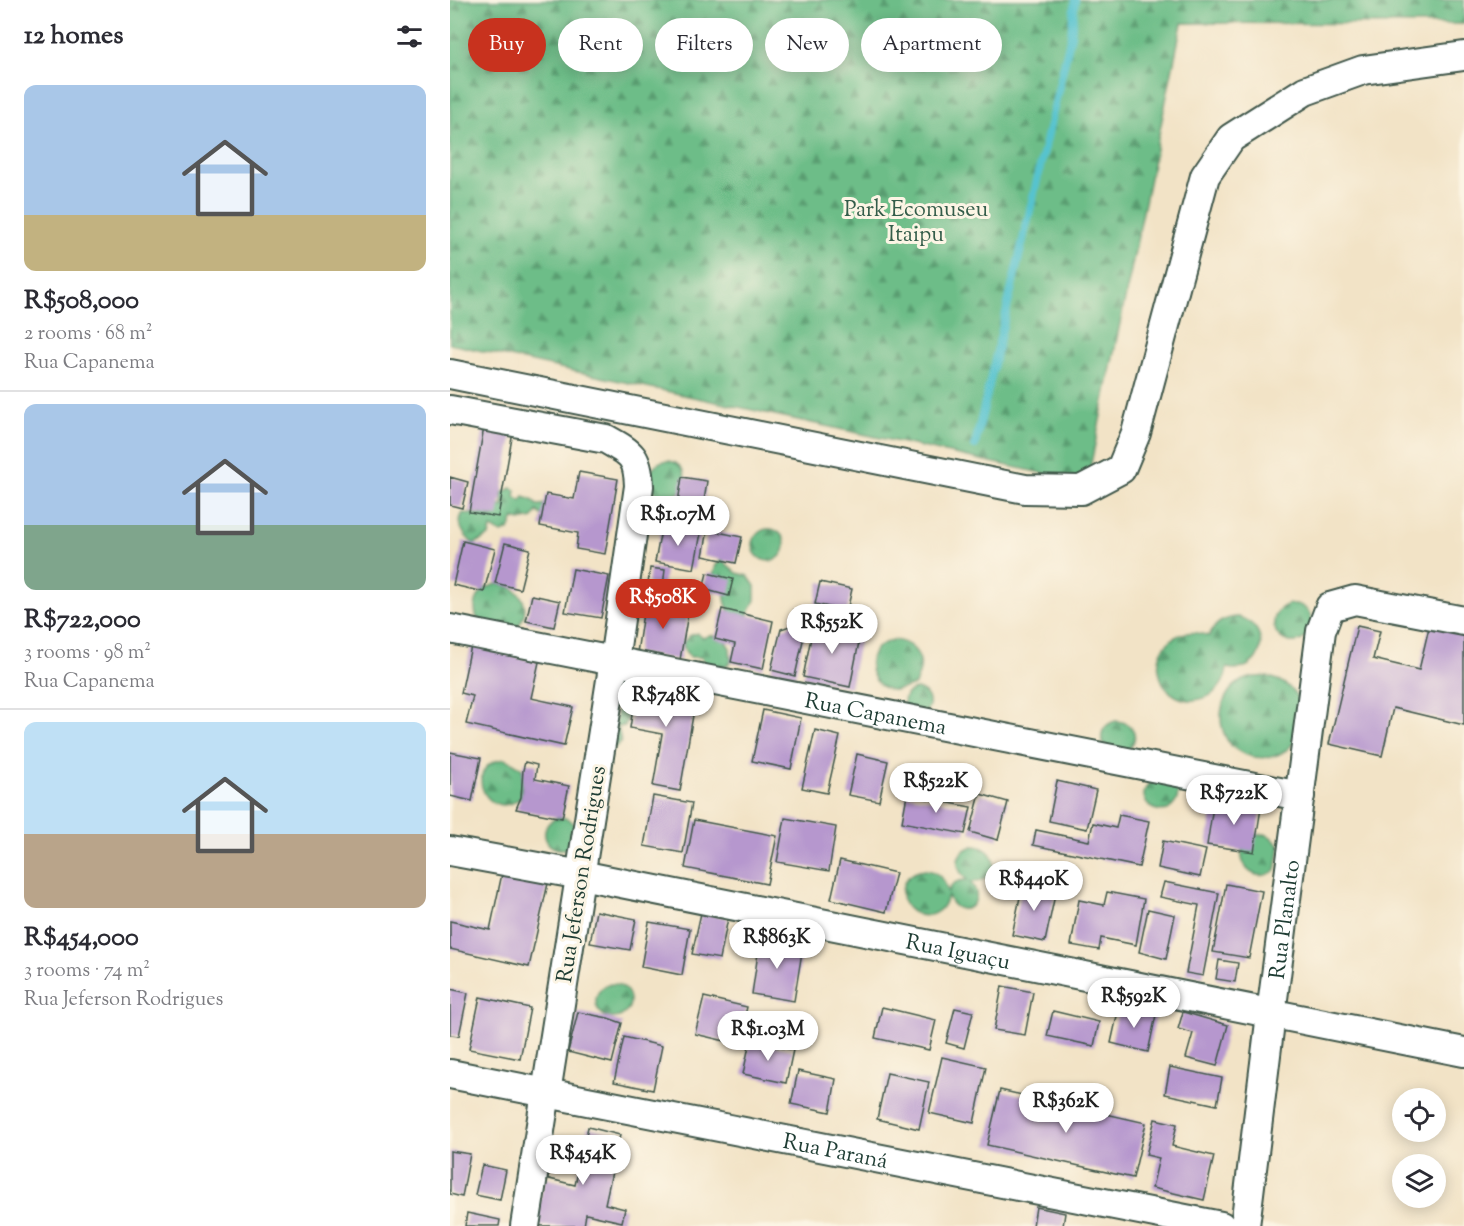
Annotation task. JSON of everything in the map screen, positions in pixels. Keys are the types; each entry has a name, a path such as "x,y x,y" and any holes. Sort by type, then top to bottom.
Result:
{"street":[{"path":"450,374 1025,489 1081,490 1121,469 1136,433 1205,176 1231,138 1305,91 1354,73 1464,56"},
{"name":"Rua Jeferson Rodrigues","path":"450,410 606,440 628,451 639,469 639,486 614,661 525,1226"},
{"name":"Rua Planalto","path":"1245,1226 1321,631 1330,607 1355,600 1464,621"},
{"name":"Rua Capanema","path":"450,629 1300,796"},
{"name":"Rua Iguaçu","path":"450,850 1464,1052"},
{"name":"Rua Paraná","path":"450,1074 1221,1226"}],"green space":[{"name":"Park Ecomuseu Itaipu","path":"450,0 1464,0 1464,24 1182,23 1087,483 450,344"},
{"path":"667,461 680,466 685,479 680,492 667,497 654,492 649,479 654,466"},
{"path":"511,488 516,490 515,497 521,501 524,497 537,505 549,504 546,519 537,511 533,518 520,521 514,518 509,530 502,533 491,528 489,536 474,544 464,534 461,526 463,513 482,515 496,505 506,507 502,493"},
{"path":"769,529 780,534 785,545 780,556 769,561 758,556 753,545 758,534"},
{"path":"722,560 737,573 748,576 755,586 755,600 748,615 732,616 728,610 725,589 713,575 716,565"},
{"path":"497,584 514,590 524,602 523,617 512,631 481,626 477,619 475,606 480,594 490,586"},
{"path":"1293,604 1306,610 1312,623 1306,636 1293,642 1280,636 1274,623 1280,610"},
{"path":"1238,617 1250,622 1257,630 1260,649 1256,658 1249,665 1239,669 1227,668 1223,682 1215,692 1205,698 1193,700 1171,693 1163,683 1159,670 1162,650 1167,644 1184,633 1194,632 1209,636 1220,622"},
{"path":"697,633 703,638 710,635 724,639 730,648 731,662 722,669 710,671 701,657 690,657 683,643 689,636"},
{"path":"893,640 909,645 917,653 920,672 915,685 891,690 879,684 872,674 872,655 884,643"},
{"path":"1254,677 1273,678 1283,683 1295,693 1299,702 1296,739 1290,747 1271,757 1261,758 1240,752 1226,738 1221,722 1222,706 1229,692 1241,681"},
{"path":"620,678 632,688 629,699 623,705 629,714 625,726 618,727 621,742 614,748"},
{"path":"917,689 924,692 928,698 929,705 926,712 904,706 906,695"},
{"path":"1116,721 1127,724 1134,732 1134,741 1127,751 1103,745 1104,730 1108,724"},
{"path":"504,759 523,770 521,797 509,804 499,804 490,800 481,782 483,772 490,764"},
{"path":"1155,779 1176,786 1177,800 1168,810 1154,809 1145,801 1145,790"},
{"path":"559,817 569,819 577,827 571,847 555,848 546,839 546,827"},
{"path":"1265,834 1280,846 1276,870 1264,875 1255,874 1247,869 1242,852 1245,843 1252,837"},
{"path":"973,846 989,852 994,865 987,877 980,881 970,882 976,897 970,907 958,908 952,904 948,896 938,911 926,916 909,909 902,898 902,891 903,885 910,876 920,871 932,871 941,878 948,893 954,883 967,880 958,866 958,861 962,852"},
{"path":"613,984 625,989 630,1001 625,1013 613,1018 601,1013 596,1001 601,989"}],"building":[{"path":"484,427 513,432 498,517 469,512"},
{"path":"579,472 618,479 605,554 576,549 578,533 540,526 546,494 574,499"},
{"path":"450,477 468,482 462,508 450,505"},
{"path":"682,477 707,481 703,507 678,502"},
{"path":"662,525 701,533 694,569 655,562"},
{"path":"708,530 742,537 736,563 703,556"},
{"path":"463,541 495,549 484,592 453,585"},
{"path":"505,543 530,549 520,589 495,583"},
{"path":"650,568 665,570 663,586 648,584"},
{"path":"573,569 609,576 601,618 565,612"},
{"path":"707,573 733,579 729,596 703,589"},
{"path":"820,582 852,589 847,611 815,604"},
{"path":"532,595 560,601 554,627 526,621"},
{"path":"645,600 689,608 680,660 637,653"},
{"path":"722,609 773,621 763,669 731,662 735,644 715,639"},
{"path":"794,610 809,614 795,676 771,670 781,629 790,626"},
{"path":"814,623 861,632 850,687 803,677"},
{"path":"1430,623 1464,631 1464,725 1393,708 1382,756 1329,744 1357,626 1380,631 1373,659 1419,670"},
{"path":"471,646 539,662 531,698 573,707 564,746 466,724 473,696 461,693"},
{"path":"637,682 697,692 680,791 653,786 662,734 630,728"},
{"path":"763,710 801,718 791,769 752,761"},
{"path":"815,730 840,736 827,793 802,788"},
{"path":"450,752 481,758 472,801 450,796"},
{"path":"857,754 888,761 879,801 848,795"},
{"path":"525,762 537,765 535,779 569,786 562,818 516,809 521,797"},
{"path":"1057,781 1096,790 1087,829 1049,821"},
{"path":"980,794 1008,802 998,840 970,832"},
{"path":"907,795 971,807 965,834 902,822"},
{"path":"653,796 692,803 683,853 644,846"},
{"path":"1214,800 1261,808 1254,852 1207,845"},
{"path":"1119,815 1149,821 1139,867 1033,845 1036,830 1089,841 1093,823 1116,828"},
{"path":"785,818 836,827 829,871 777,862"},
{"path":"694,820 777,836 767,884 685,868"},
{"path":"1163,841 1206,850 1200,877 1158,868"},
{"path":"840,860 896,873 886,912 831,899"},
{"path":"503,869 549,879 529,967 450,949 450,921 490,930"},
{"path":"1164,882 1219,893 1203,976 1186,973 1199,905 1160,897"},
{"path":"1023,883 1056,890 1045,942 1012,935"},
{"path":"1226,884 1262,891 1249,958 1213,952"},
{"path":"1107,892 1144,899 1136,945 1101,938 1099,950 1071,945 1079,900 1104,905"},
{"path":"1148,909 1175,915 1166,959 1139,952"},
{"path":"596,911 636,919 630,950 590,943"},
{"path":"701,913 728,918 720,959 692,954"},
{"path":"649,922 690,929 682,975 641,967"},
{"path":"739,922 756,925 752,946 735,944"},
{"path":"760,940 803,946 794,1001 752,994"},
{"path":"1219,960 1238,963 1235,982 1216,979"},
{"path":"1002,986 1033,992 1025,1035 994,1030"},
{"path":"450,989 468,993 459,1036 450,1035"},
{"path":"480,997 530,1008 520,1059 469,1049"},
{"path":"704,997 747,1007 738,1044 695,1034"},
{"path":"882,1007 936,1020 929,1050 875,1038"},
{"path":"1119,1007 1156,1015 1148,1052 1111,1043"},
{"path":"955,1008 973,1012 964,1048 946,1043"},
{"path":"1053,1011 1099,1022 1094,1046 1047,1036"},
{"path":"578,1012 622,1023 612,1063 568,1052"},
{"path":"1183,1012 1228,1025 1217,1066 1186,1058 1193,1033 1178,1029"},
{"path":"624,1037 662,1046 653,1090 614,1082"},
{"path":"750,1041 793,1050 786,1083 743,1074"},
{"path":"942,1057 986,1067 974,1123 929,1113"},
{"path":"1170,1067 1222,1078 1217,1105 1165,1094"},
{"path":"798,1071 836,1079 830,1112 791,1104"},
{"path":"887,1073 929,1082 919,1129 877,1119"},
{"path":"1000,1090 1146,1123 1133,1178 987,1145"},
{"path":"1155,1119 1177,1124 1172,1146 1214,1156 1204,1200 1152,1188 1159,1158 1146,1155"},
{"path":"588,1127 620,1135 605,1204 625,1209 622,1222 586,1214 584,1226 535,1224 545,1178 575,1185"},
{"path":"450,1151 470,1154 462,1197 450,1194"},
{"path":"482,1165 506,1170 500,1200 475,1195"},
{"path":"1036,1207 1065,1213 1063,1226 1033,1226"},
{"path":"467,1213 500,1220 499,1226 465,1226"}],"waterway":[{"path":"975,445 1071,35 1075,0"}]}
